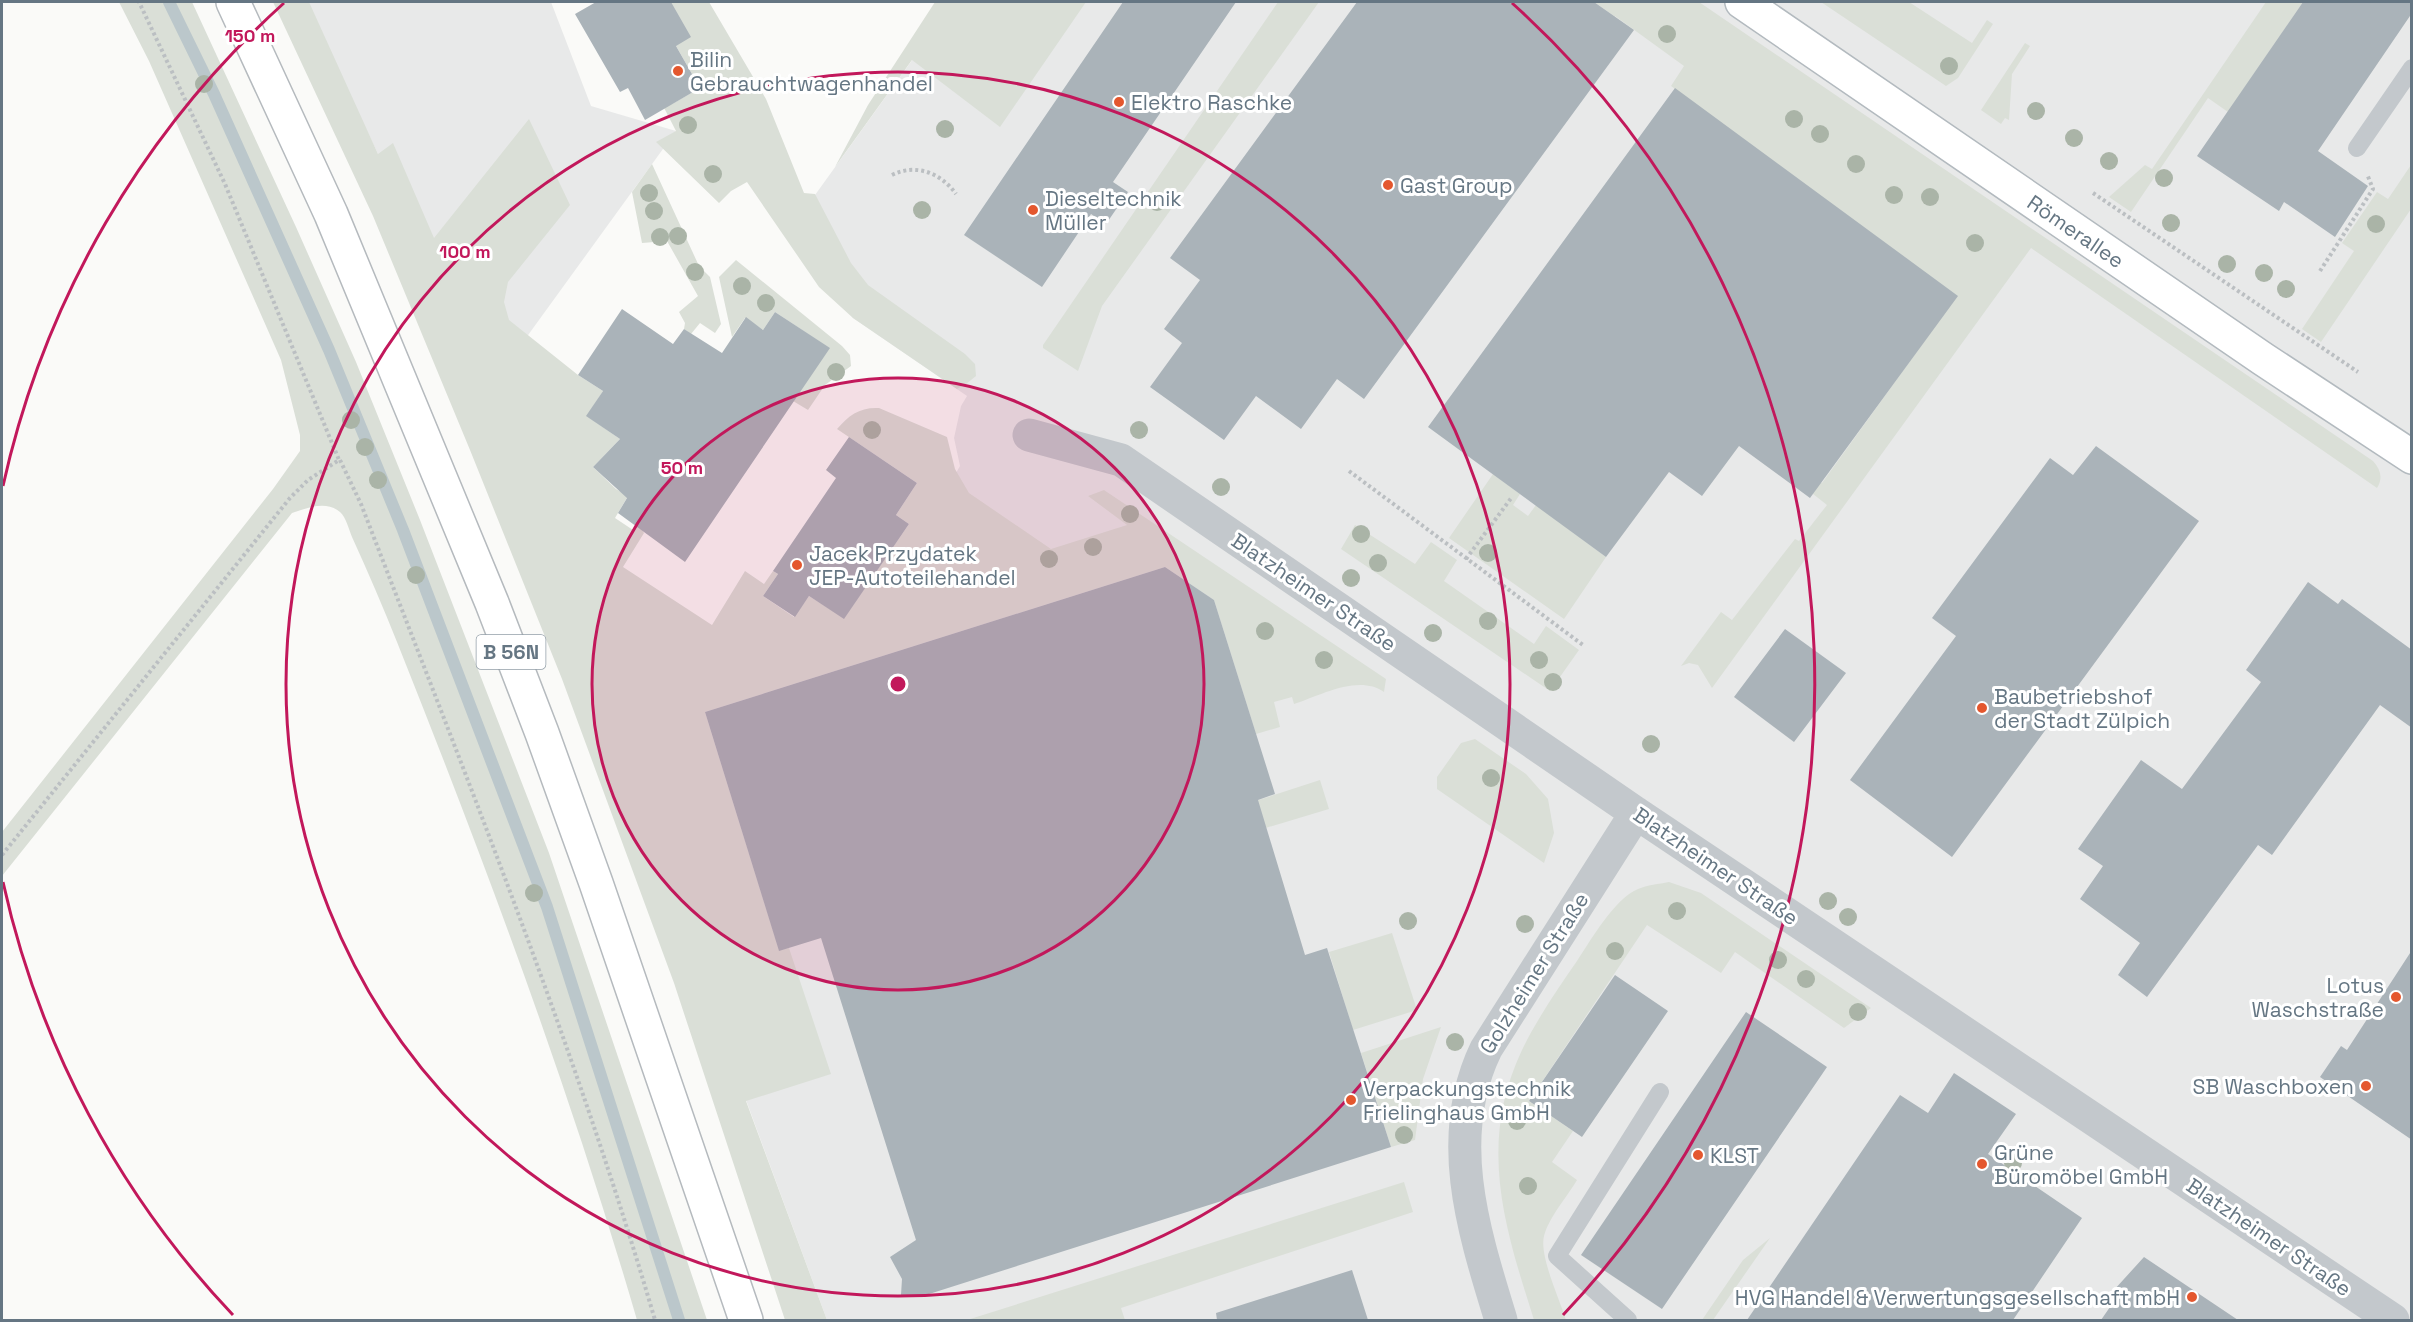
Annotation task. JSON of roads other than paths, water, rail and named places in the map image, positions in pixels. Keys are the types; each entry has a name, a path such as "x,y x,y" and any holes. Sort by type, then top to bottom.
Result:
{"main road":[{"name":"B 56N","path":"233,2 336,225 492,603 596,883 746,1320"},
{"name":"Römerallee","path":"1742,2 2264,359 2412,457"}],"street":[{"name":"Blatzheimer Straße","path":"1029,435 1121,460 1636,813 2393,1320"},
{"name":"Golzheimer Straße","path":"1501,1320 1479,1250 1469,1201 1465,1132 1472,1081 1486,1049 1561,927 1636,813"}],"lane":[{"path":"2357,148 2412,68"},
{"path":"1628,1320 1557,1256 1660,1092"}],"waterway":[{"path":"169,2 214,94 329,350 403,530 547,907 679,1320"}],"place":[{"name":"Bilin Gebrauchtwagenhandel","path":"678,71"},
{"name":"Elektro Raschke","path":"1119,102"},
{"name":"Gast Group","path":"1388,185"},
{"name":"Dieseltechnik Müller","path":"1033,210"},
{"name":"Jacek Przydatek JEP-Autoteilehandel","path":"797,565"},
{"name":"Baubetriebshof der Stadt Zülpich","path":"1982,708"},
{"name":"Lotus Waschstraße","path":"2396,997"},
{"name":"SB Waschboxen","path":"2366,1086"},
{"name":"Verpackungstechnik Frielinghaus GmbH","path":"1351,1100"},
{"name":"KLST","path":"1698,1155"},
{"name":"Grüne Büromöbel GmbH","path":"1982,1164"},
{"name":"HVG Handel & Verwertungsgesellschaft mbH","path":"2192,1297"}]}
